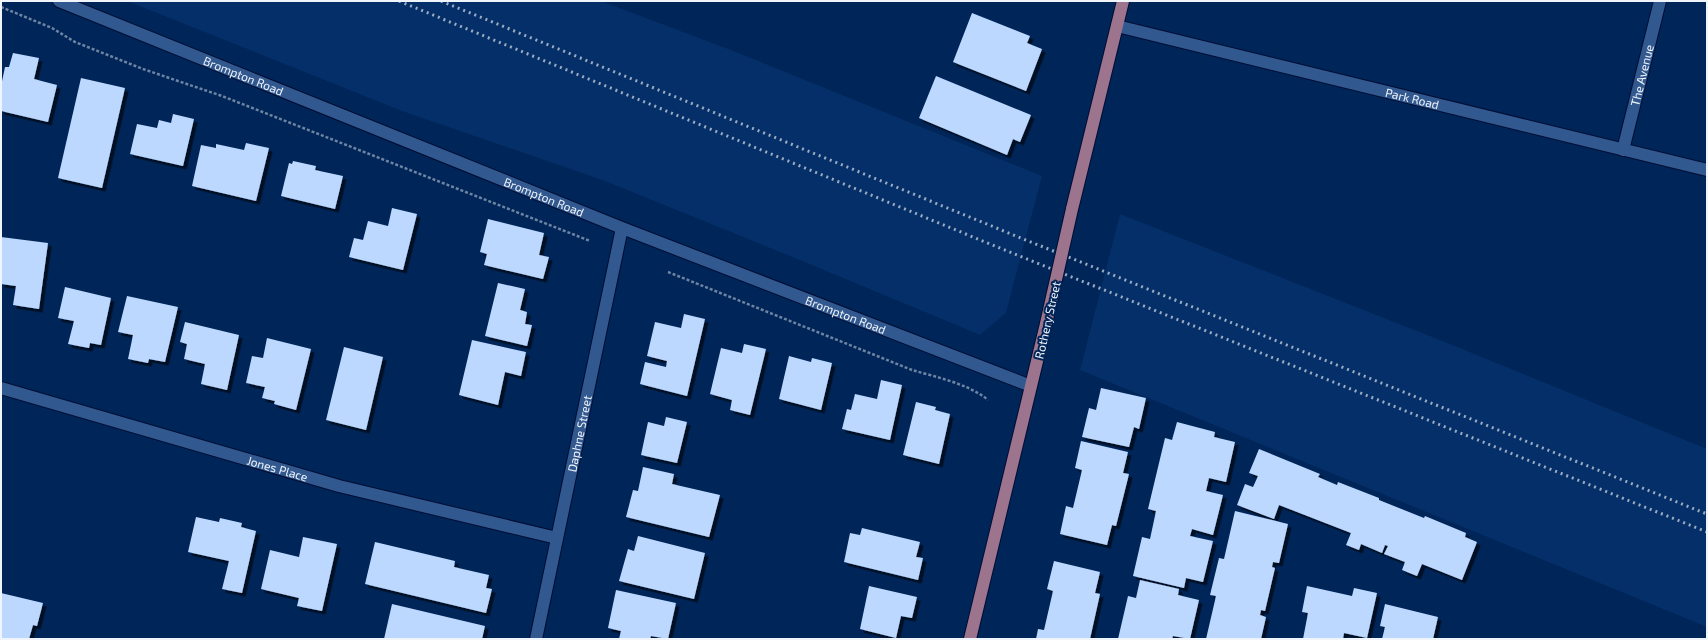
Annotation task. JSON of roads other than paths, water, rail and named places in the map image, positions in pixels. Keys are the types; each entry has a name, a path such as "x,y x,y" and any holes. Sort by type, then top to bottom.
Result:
{"main road":[{"name":"Rothery Street","path":"970,639 1123,1"}],"street":[{"name":"Brompton Road","path":"59,1 622,228 1031,386"},
{"name":"The Avenue","path":"1624,150 1660,1"},
{"name":"Park Road","path":"1117,26 1707,170"},
{"name":"Daphne Street","path":"536,639 622,228"},
{"name":"Jones Place","path":"1,388 339,486 557,538"}],"railway":[{"path":"399,1 1007,251 1707,532"},
{"path":"441,1 1016,236 1707,514"}]}
